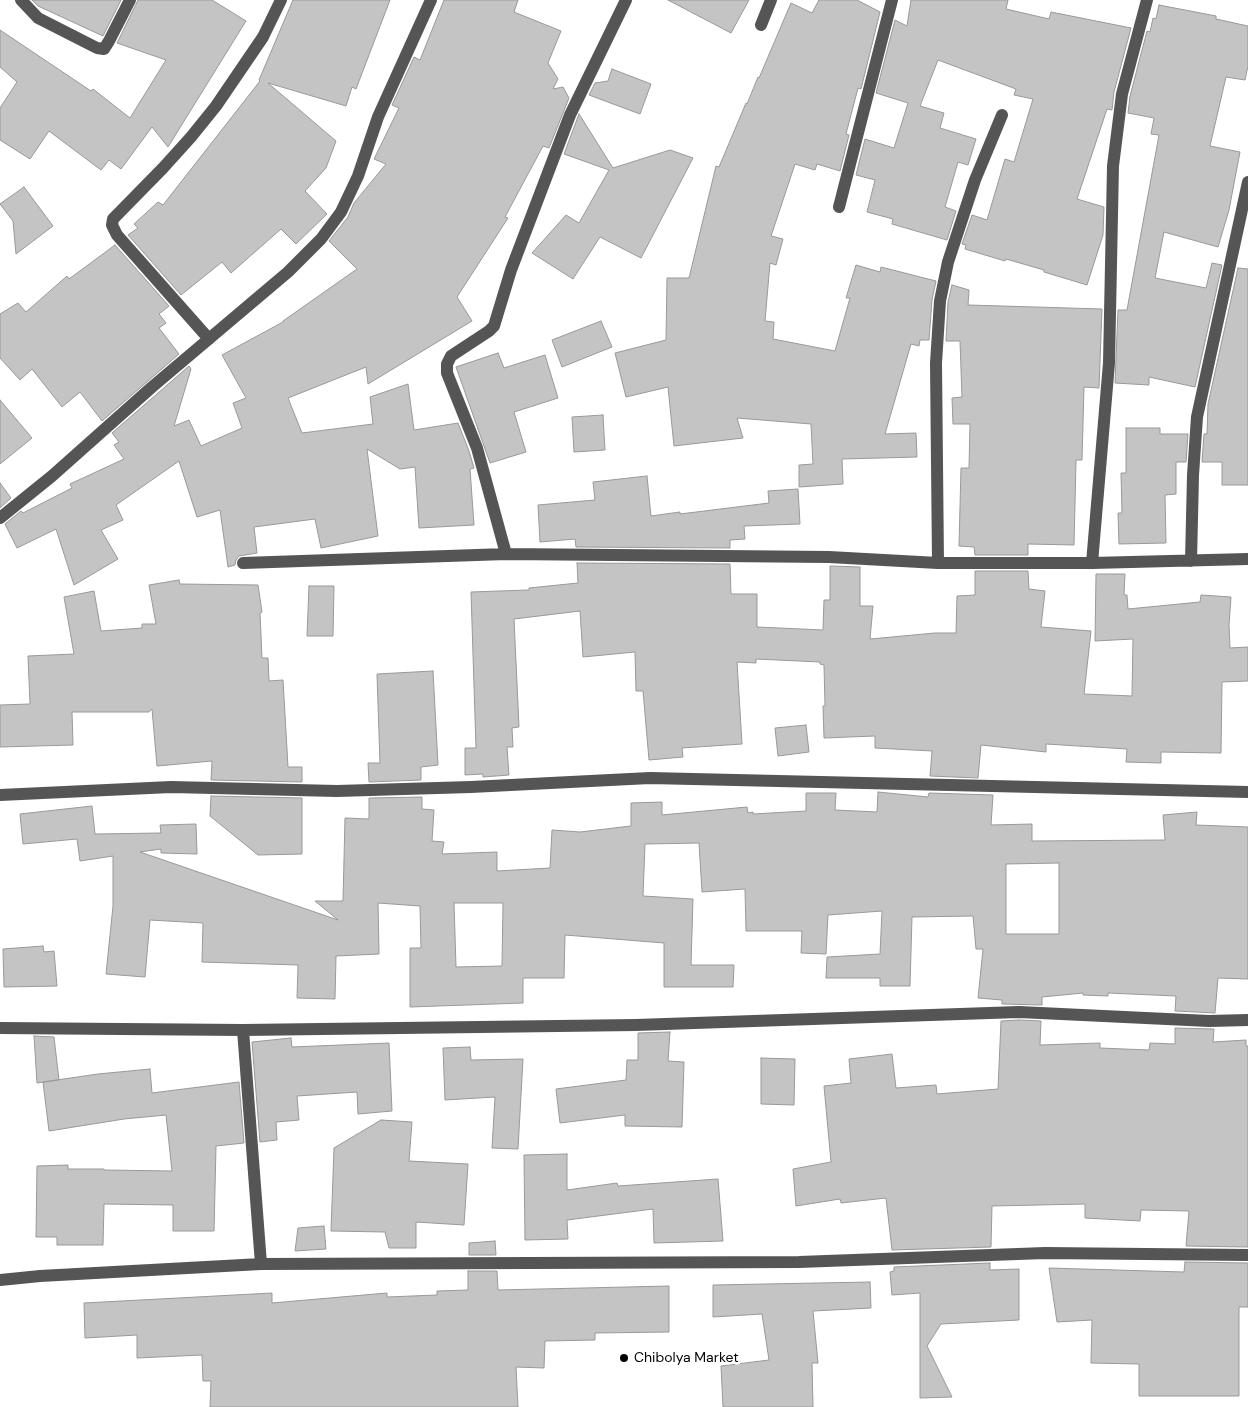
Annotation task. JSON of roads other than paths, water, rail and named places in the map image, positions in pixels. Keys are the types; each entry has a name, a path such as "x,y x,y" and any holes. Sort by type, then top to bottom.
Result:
{"street":[{"path":"20,0 38,18 97,48 104,49 110,41 130,0"},
{"path":"209,339 117,235 112,225 113,219 180,150 216,106 263,37 281,0"},
{"path":"0,518 52,476 294,265 321,239 341,212 358,176 378,117 431,0"},
{"path":"506,554 477,448 448,373 448,364 451,356 494,326 511,270 570,115 626,0"},
{"path":"761,25 772,0"},
{"path":"839,207 892,0"},
{"path":"1092,563 1109,363 1113,166 1122,94 1148,0"},
{"path":"938,563 936,363 940,301 948,262 975,180 1002,115"},
{"path":"1191,562 1193,475 1197,417 1248,182"},
{"path":"243,563 506,554 829,557 938,563 1191,562 1248,559"},
{"path":"0,795 171,787 337,791 471,787 650,778 1248,792"},
{"path":"0,1028 243,1030 636,1025 1019,1012 1208,1021 1248,1020"},
{"path":"243,1030 261,1264"},
{"path":"0,1280 40,1276 261,1264 799,1262 1045,1253 1248,1255"}],"place":[{"name":"Chibolya Market","path":"624,1358"}]}
